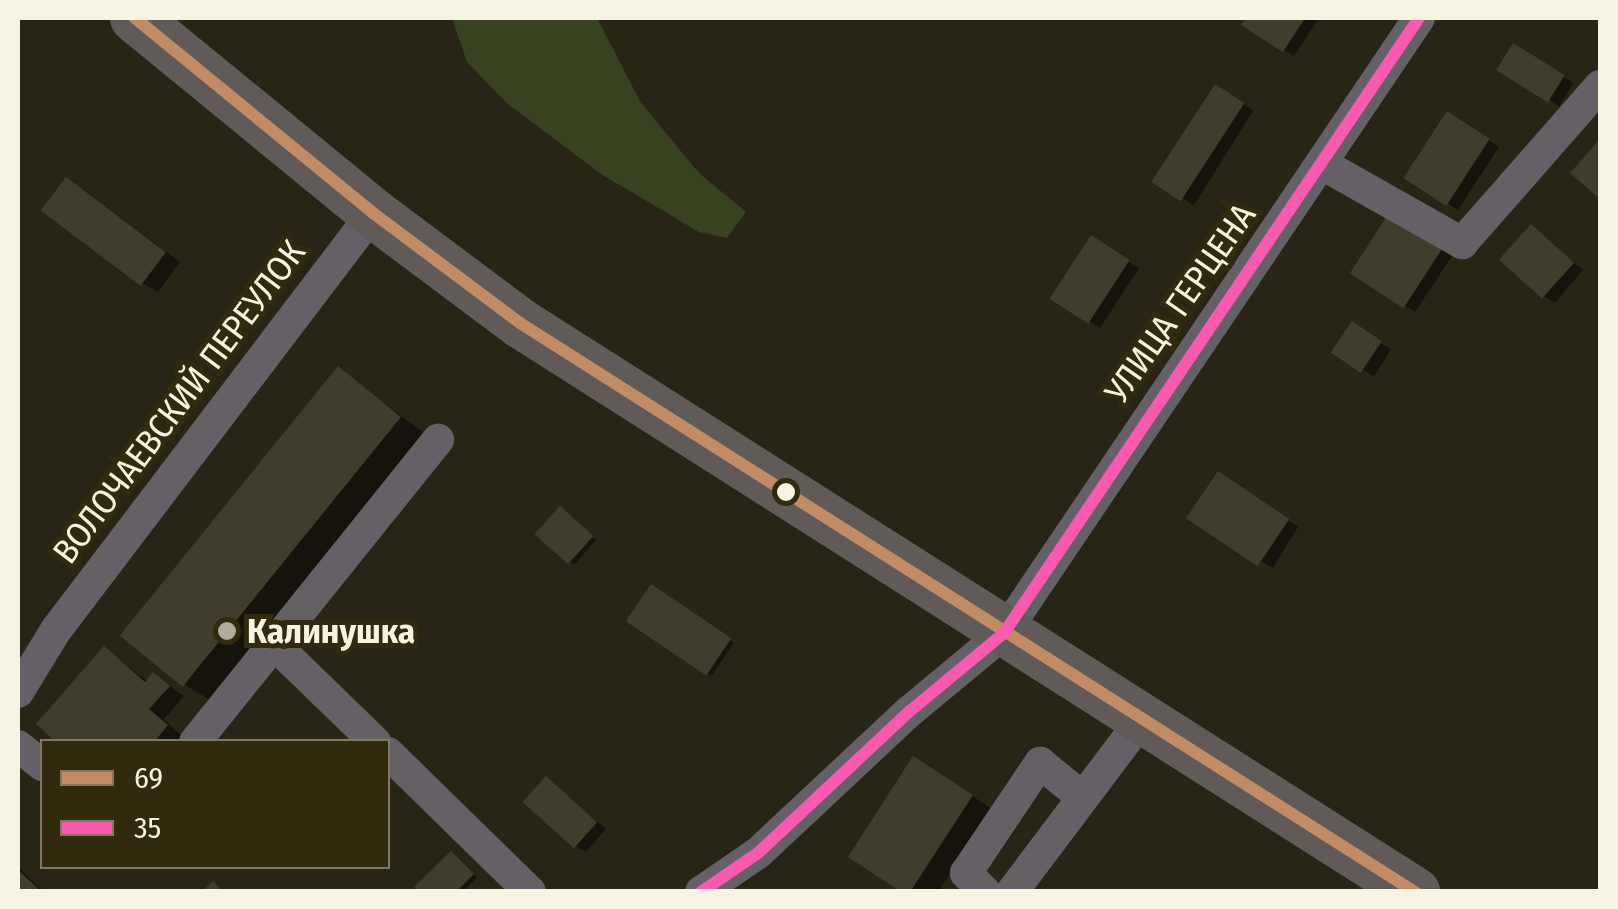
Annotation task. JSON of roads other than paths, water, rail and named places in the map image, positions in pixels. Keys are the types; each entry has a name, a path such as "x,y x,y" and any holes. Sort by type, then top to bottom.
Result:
{"highway":[{"path":"136,18 373,213 520,323 1141,721 1416,892"}],"street":[{"name":"УЛИЦА ГЕРЦЕНА","path":"702,892 758,854 910,710 1004,633 1324,165 1419,18"},
{"path":"1324,165 1462,243 1600,86"},
{"name":"ВОЛОЧАЕВСКИЙ ПЕРЕУЛОК","path":"18,692 56,630 373,213"},
{"path":"197,739 438,440"},
{"path":"274,644 372,739"},
{"path":"1012,892 1141,721"},
{"path":"18,746 40,763"},
{"path":"390,756 530,892"},
{"path":"985,892 966,873 1040,763 1081,796"}],"place":[{"name":"Калинушка","path":"227,631"}]}
